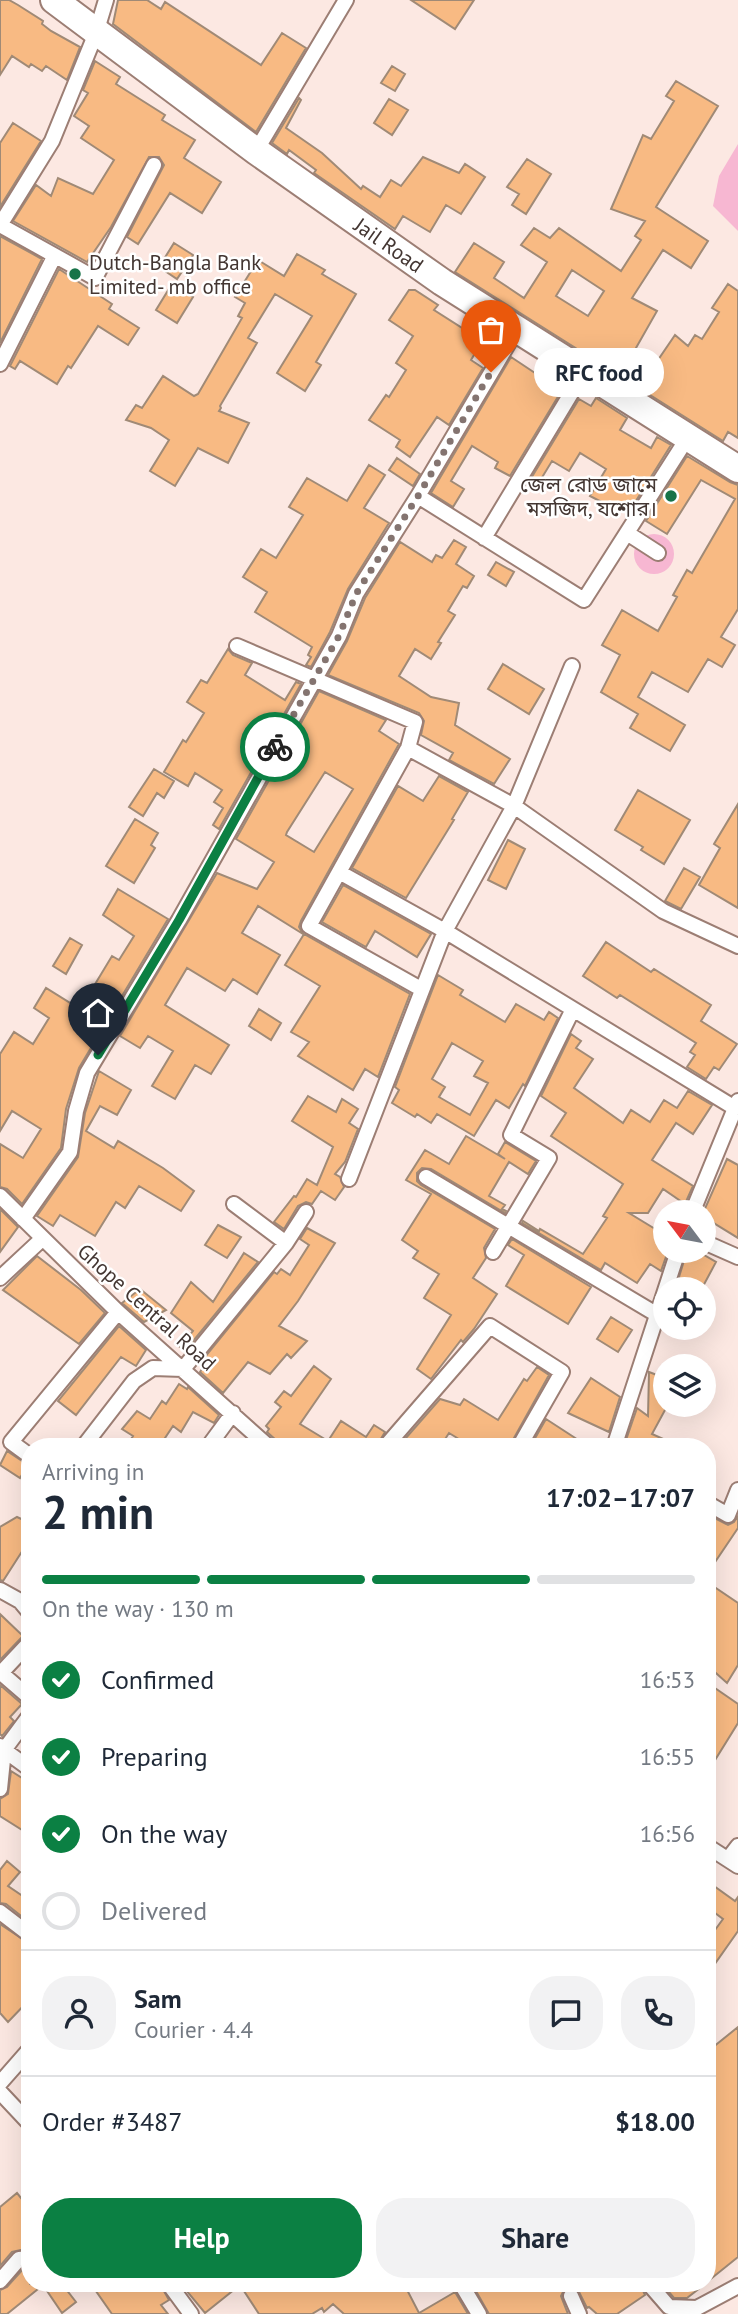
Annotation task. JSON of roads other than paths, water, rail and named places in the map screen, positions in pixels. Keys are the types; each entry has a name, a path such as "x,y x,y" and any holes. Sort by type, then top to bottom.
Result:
{"highway":[{"name":"Jail Road","path":"54,0 256,151 442,282 738,469"}],"street":[{"path":"106,0 96,33 51,141 0,225 94,278 154,165"},
{"path":"256,151 346,0"},
{"path":"0,365 4,345 54,257"},
{"path":"23,1219 70,1152 76,1111 87,1073 179,920 339,636 356,594 418,496 517,329"},
{"path":"484,538 584,372"},
{"path":"418,496 584,600 688,437"},
{"path":"627,533 658,553"},
{"path":"237,646 415,722 408,748 309,926 421,989"},
{"path":"349,1179 445,931 514,806 572,666"},
{"path":"408,748 514,806 663,911 738,946"},
{"path":"339,872 445,931 736,1105 697,1200"},
{"path":"493,1252 549,1158 511,1135 573,1009"},
{"path":"426,1177 653,1312"},
{"name":"Ghope Central Road","path":"0,1196 118,1312 259,1438"},
{"path":"234,1204 286,1243"},
{"path":"90,1438 134,1381 153,1368 183,1369 286,1243 306,1212"},
{"path":"0,1278 42,1239"},
{"path":"716,1247 738,1257"},
{"path":"21,1449 11,1442 118,1312"},
{"path":"617,1438 653,1324"},
{"path":"393,1438 490,1326 562,1372 524,1438"},
{"path":"215,1438 233,1413"},
{"path":"716,1509 727,1516 738,1490"},
{"path":"0,1590 21,1602"},
{"path":"21,1651 1,1672 21,1690"},
{"path":"0,1790 2,1748 21,1726"},
{"path":"2,1748 21,1762"},
{"path":"716,1852 733,1863 738,1846"},
{"path":"0,1912 21,1929"},
{"path":"0,2083 21,2059"},
{"path":"0,2092 21,2114"},
{"path":"0,2281 21,2259"},
{"path":"656,2292 668,2307 697,2308 738,2286"},
{"path":"175,2292 191,2314"},
{"path":"466,2292 479,2314"},
{"path":"571,2296 579,2314"}],"place":[{"name":"Dutch-Bangla Bank Limited- mb office","path":"75,274"},
{"name":"RFC food","path":"491,372"},
{"name":"জেল রোড জামে মসজিদ, যশোর।","path":"671,496"}]}
